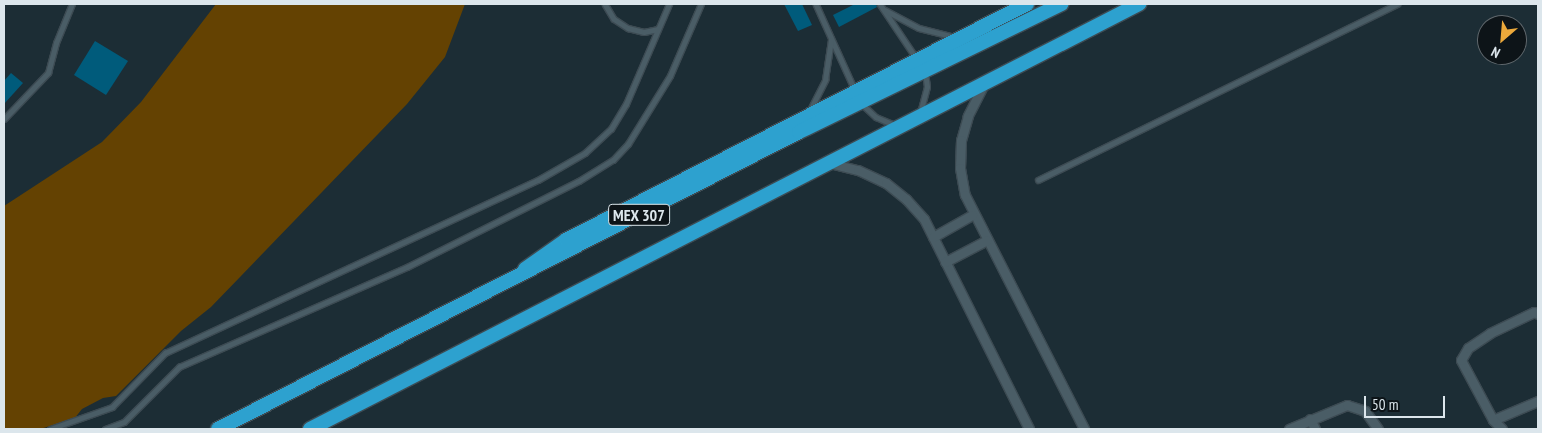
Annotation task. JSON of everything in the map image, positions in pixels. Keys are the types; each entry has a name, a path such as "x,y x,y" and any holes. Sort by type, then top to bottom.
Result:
{"highway":[{"path":"517,279 530,262 553,248 806,116 859,97 918,59 1027,4"},
{"name":"MEX 307","path":"218,429 517,279 799,132 859,97 925,72 1060,4"},
{"name":"MEX 307","path":"310,429 1139,4"}],"street":[{"path":"985,83 968,116 960,154 962,182 972,215 987,240 1084,429"},
{"path":"828,163 858,170 896,190 924,219 1029,429"},
{"path":"933,237 972,215"},
{"path":"945,262 987,240"},
{"path":"1502,429 1493,425 1461,360 1468,348 1490,333 1534,312 1538,314"},
{"path":"1493,425 1538,401"},
{"path":"1289,429 1347,405 1365,411 1378,429"},
{"path":"1310,419 1315,429"}],"lane":[{"path":"4,119 48,73 56,43 72,4"},
{"path":"605,4 614,19 628,28 644,32 658,29"},
{"path":"50,429 112,407 165,353 538,180 585,153 611,129 626,104 669,4"},
{"path":"104,429 124,422 179,368 407,267 579,181 613,160 628,144 670,76 702,4"},
{"path":"816,4 859,97 886,123 901,126"},
{"path":"1038,180 1396,4"},
{"path":"882,6 919,28 960,38"},
{"path":"882,6 925,72 927,86 919,117"},
{"path":"806,116 825,80 831,36"}],"shaded area":[{"path":"216,4 465,4 445,57 407,104 211,307 181,331 116,396 103,398 82,409 74,419 40,429 4,429 4,206 102,142 141,102"}],"building":[{"path":"784,4 802,4 812,25 798,31"},
{"path":"855,4 876,4 877,7 839,27 833,15"},
{"path":"95,41 128,61 106,95 74,75"},
{"path":"11,73 23,83 4,104 4,81"}]}
